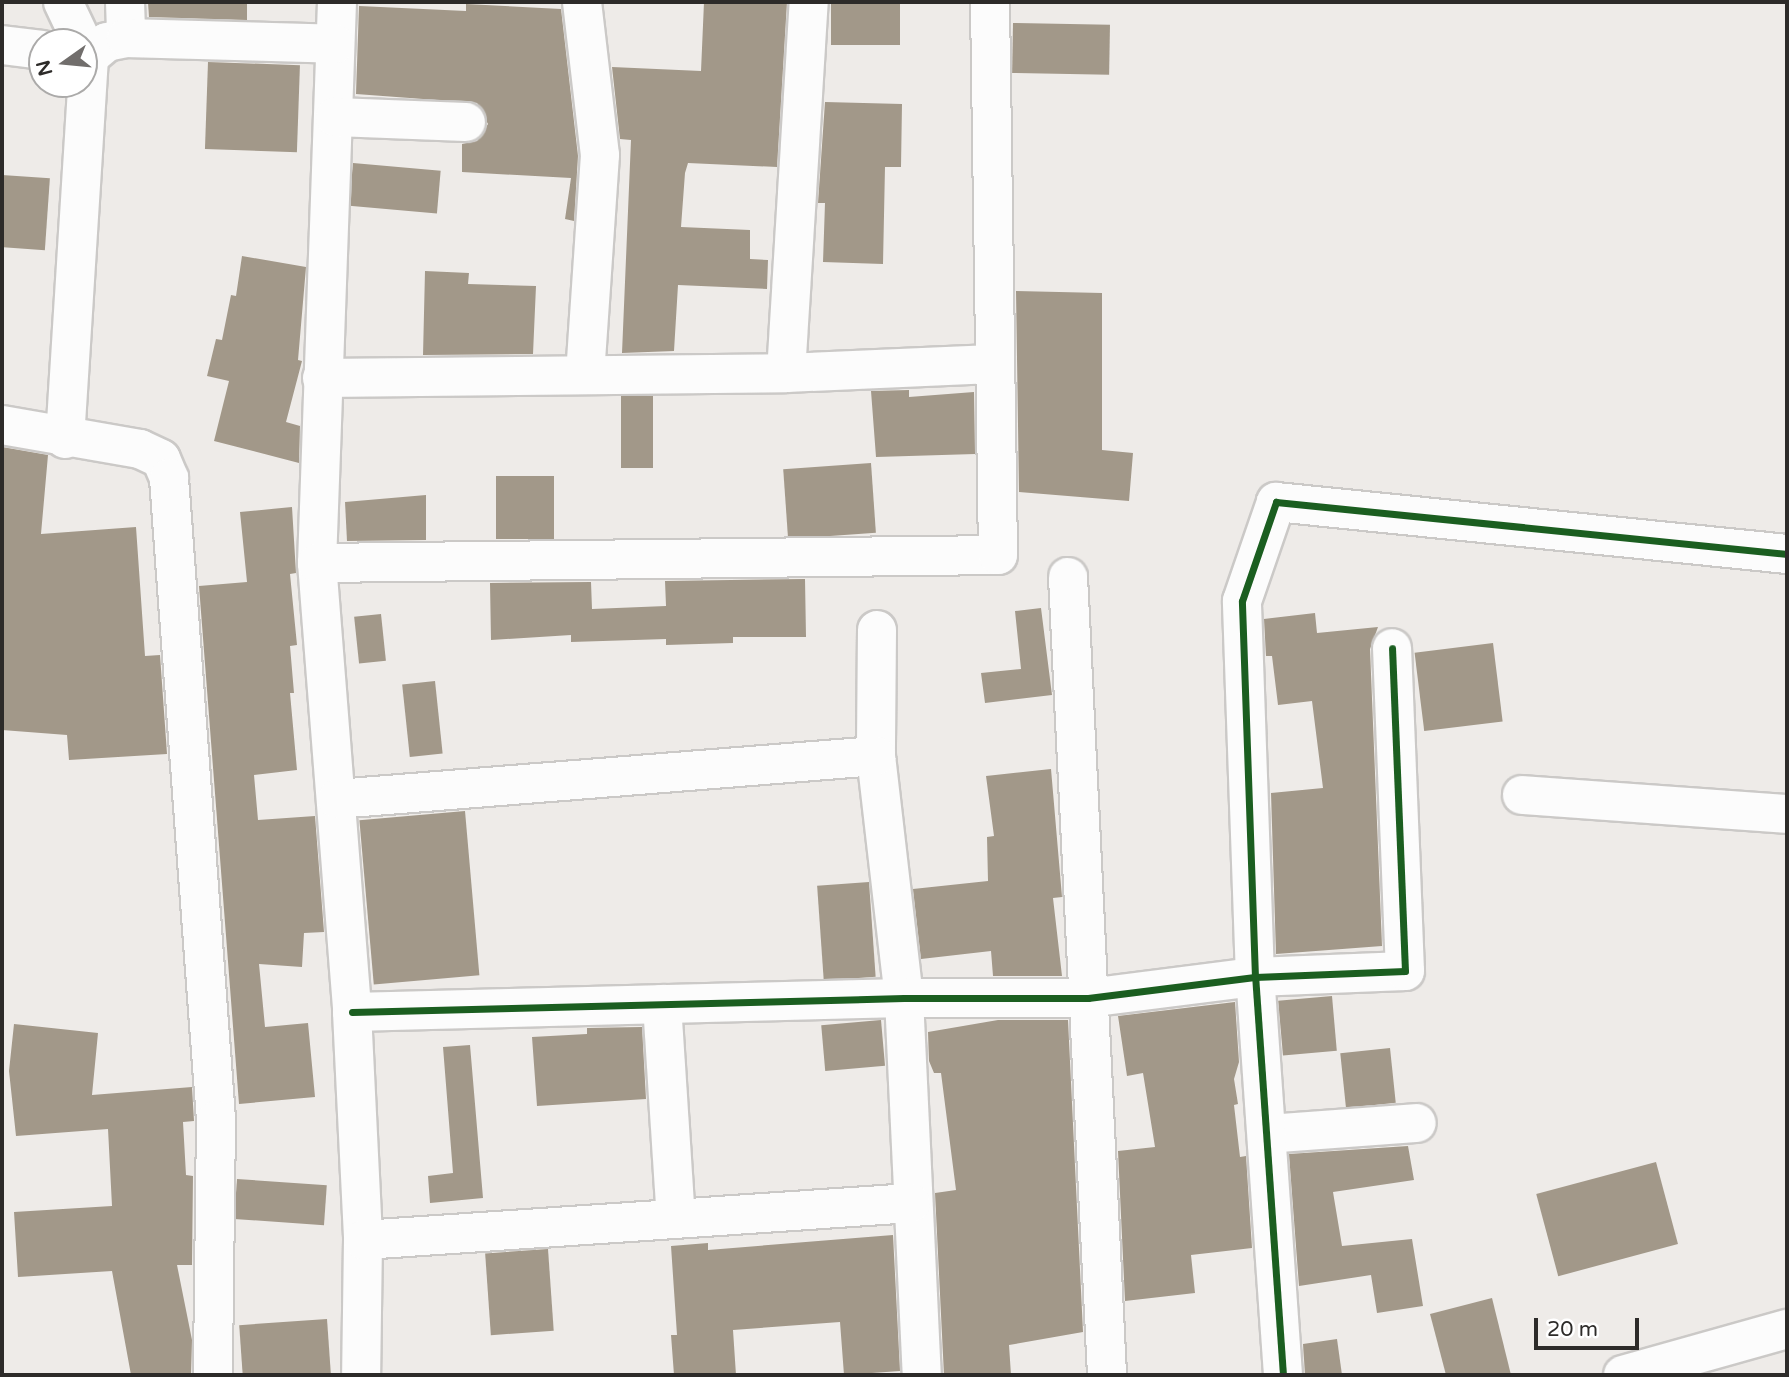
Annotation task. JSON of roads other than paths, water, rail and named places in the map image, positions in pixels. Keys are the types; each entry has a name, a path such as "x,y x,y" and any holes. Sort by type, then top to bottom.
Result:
{"street":[{"path":"63,2 75,28"},
{"path":"337,2 317,564 352,1012 363,1240 361,1375"},
{"path":"582,2 600,155 585,373"},
{"path":"786,373 809,2"},
{"path":"317,564 998,555 993,364 990,2"},
{"path":"98,45 107,42 125,20 335,44"},
{"path":"2,45 28,48"},
{"path":"65,439 83,98"},
{"path":"335,117 466,122"},
{"path":"322,378 585,373 786,373 993,364"},
{"path":"2,425 65,439 140,449 160,459 169,478 216,1120 213,1375"},
{"path":"1283,1375 1255,976 1242,601 1276,502 1787,554"},
{"path":"1068,578 1107,1375"},
{"path":"877,630 876,756 904,998 911,1203 922,1375"},
{"path":"352,1012 904,998 1088,998 1255,976 1405,971 1392,648"},
{"path":"337,799 876,756"},
{"path":"1522,795 1787,814"},
{"path":"662,1004 676,1219"},
{"path":"1267,1134 1417,1123"},
{"path":"363,1240 911,1203"},
{"path":"1623,1375 1787,1329"}]}
